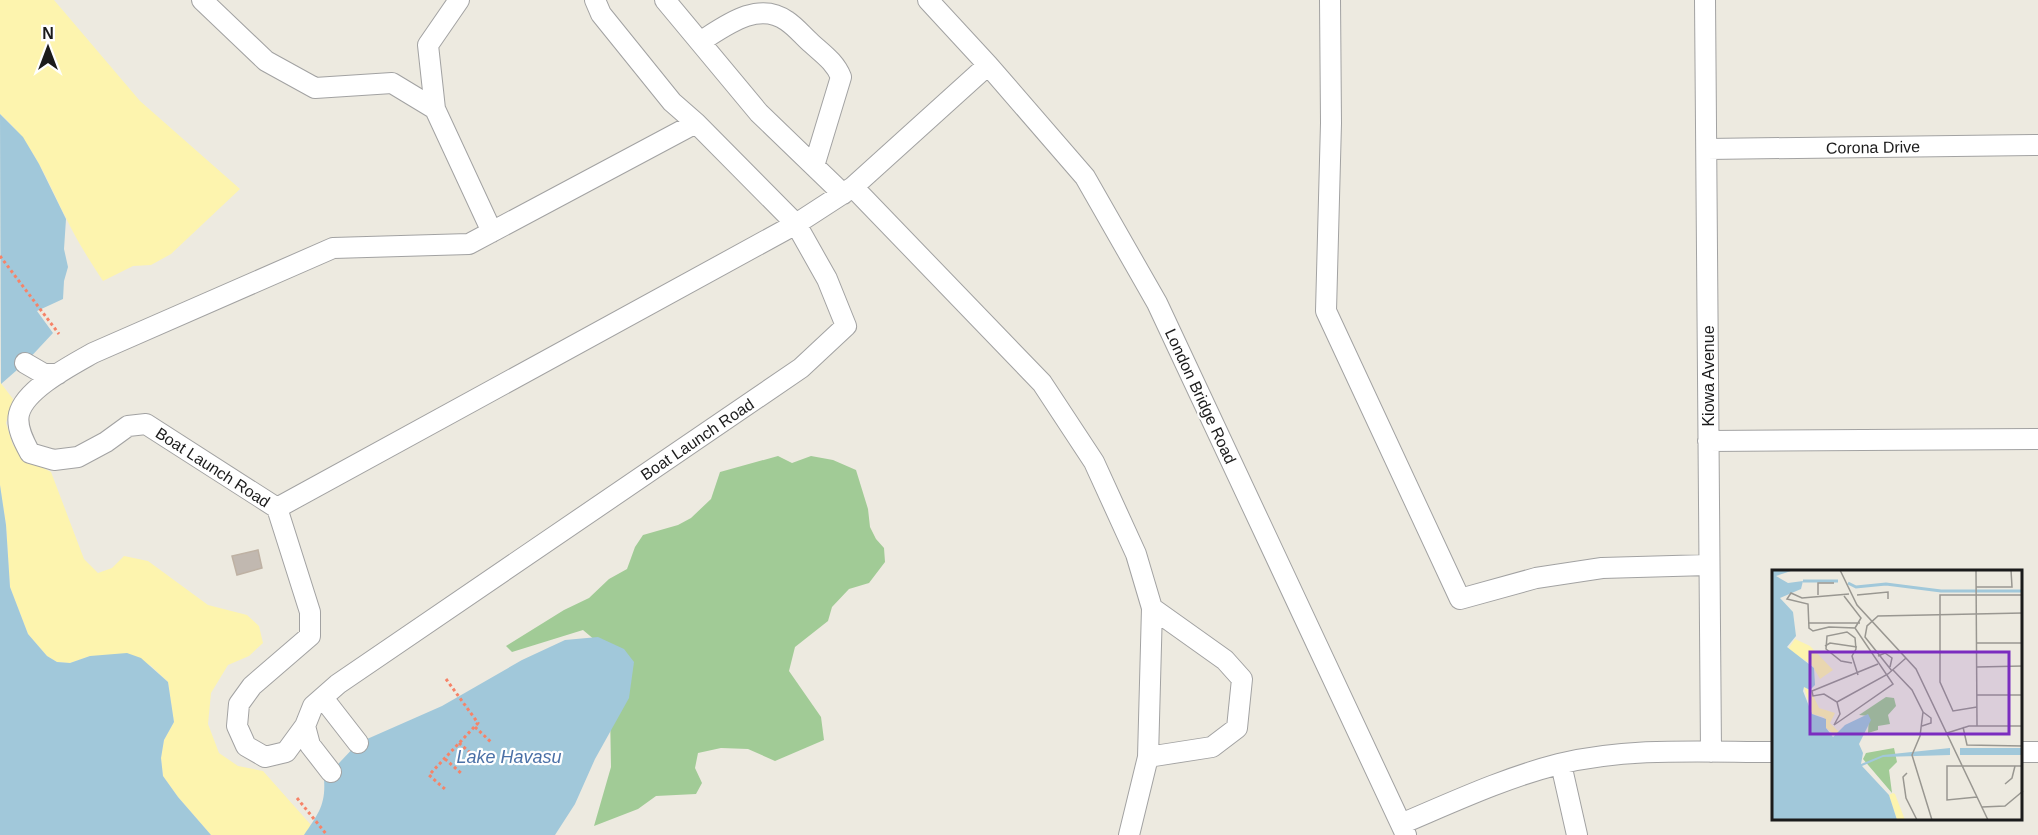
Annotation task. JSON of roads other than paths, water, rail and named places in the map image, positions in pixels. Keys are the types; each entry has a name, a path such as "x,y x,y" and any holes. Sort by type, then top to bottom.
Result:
{"street":[{"path":"202,0 266,61 315,88 392,83 435,109"},
{"path":"459,0 428,45 435,109 492,232"},
{"path":"595,0 601,14 672,102 696,123 796,224"},
{"path":"665,0 759,113 814,166 848,191 1042,383 1094,462 1136,554 1152,608 1148,757 1129,835"},
{"name":"London Bridge Road","path":"928,0 988,64 1085,177 1157,303 1403,829"},
{"path":"1330,0 1331,123 1326,311 1460,599 1536,578 1602,568 1708,565"},
{"name":"Kiowa Avenue","path":"1705,0 1711,752"},
{"path":"700,42 735,19 766,12 786,20 837,66 841,77 814,166"},
{"path":"278,508 796,224 848,191 988,64"},
{"name":"Boat Launch Road","path":"696,123 469,244 333,248 93,353 58,374 26,399 19,415 20,435 30,453 54,460 78,457 106,442 128,426 146,424 278,508 310,612 310,636 252,686 239,704 237,726 246,746 265,757 286,752 305,726 313,706 346,678 801,368 846,326 827,279 796,224"},
{"name":"Corona Drive","path":"1707,148 2038,145"},
{"path":"25,363 44,374 58,374"},
{"path":"1708,441 2038,439"},
{"path":"1148,757 1212,747 1237,728 1242,679 1225,660 1152,608"},
{"path":"323,698 358,743"},
{"path":"305,726 310,745 331,772"},
{"path":"1403,829 1510,779 1561,764 1629,753 1772,752"},
{"path":"1561,764 1577,835"}],"water":[{"path":"0,114 23,137 66,219 64,249 68,267 63,299 37,311 53,333 25,363 1,384"},
{"path":"0,485 6,525 10,587 28,634 47,656 57,662 70,663 90,656 127,653 141,658 168,682 174,722 164,740 161,758 163,776 211,835 0,835"},
{"name":"Lake Havasu","path":"598,637 624,649 634,662 629,698 595,759 575,804 555,835 304,835 322,803 324,779 358,743 442,706 522,660 565,640"}]}
